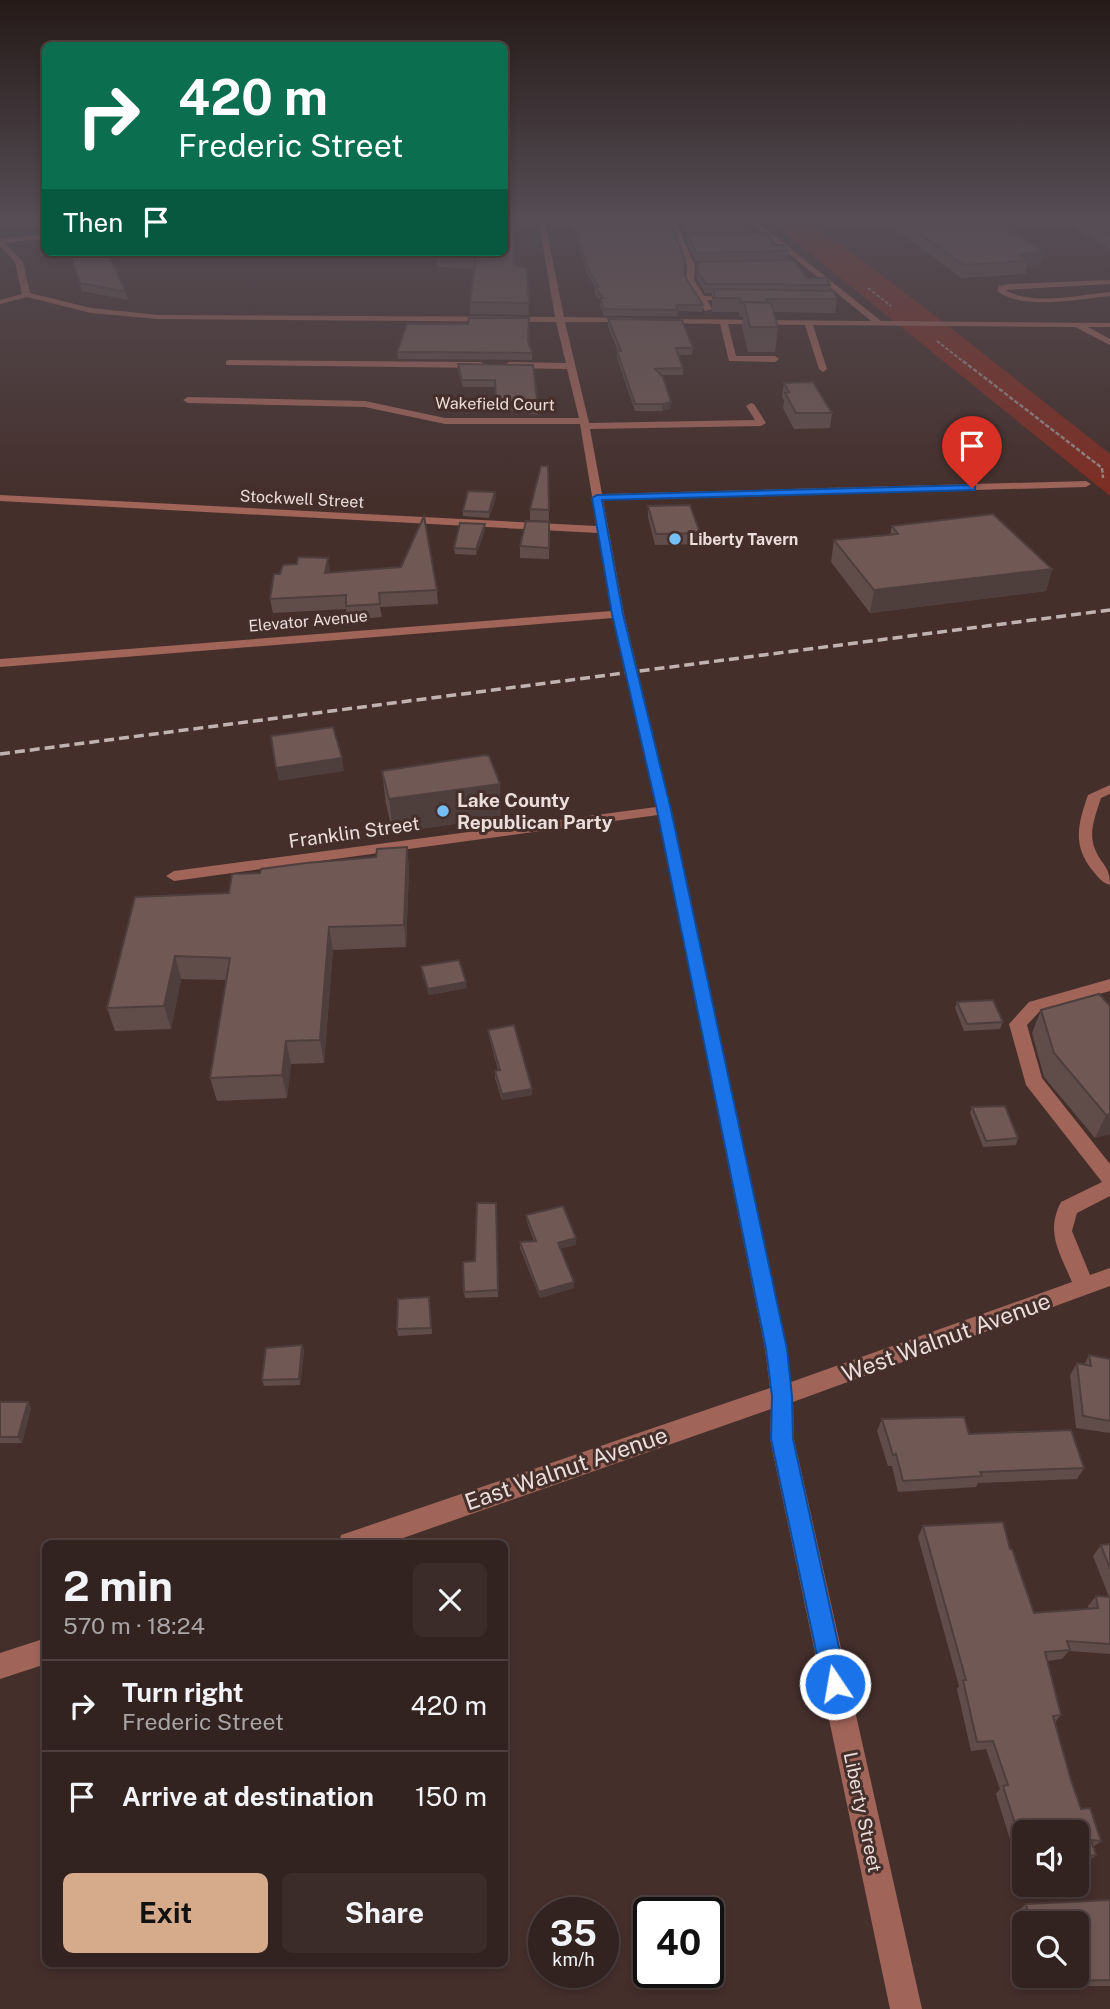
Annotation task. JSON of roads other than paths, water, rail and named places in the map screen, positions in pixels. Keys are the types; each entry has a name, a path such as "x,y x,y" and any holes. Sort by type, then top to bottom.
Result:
{"street":[{"path":"95,311 144,315 1110,325"},
{"name":"Liberty Street","path":"558,311 584,424 618,614 664,810 776,1349 782,1396 782,1439 906,2009"},
{"path":"712,311 719,321 732,359 775,359"},
{"path":"864,311 879,323"},
{"path":"1040,311 1058,325"},
{"path":"808,322 823,369"},
{"path":"1077,326 1110,342"},
{"path":"229,363 488,365"},
{"path":"501,365 572,366"},
{"name":"Wakefield Court","path":"188,400 365,404 445,421 584,424 761,423 751,406"},
{"path":"597,498 1086,484"},
{"name":"Stockwell Street","path":"0,498 557,529 602,529"},
{"name":"Elevator Avenue","path":"0,663 618,614"},
{"path":"1110,789 1095,794 1083,833 1092,862 1110,880"},
{"name":"Franklin Street","path":"174,876 664,810"},
{"path":"1110,985 1035,1006 1018,1024 1033,1080 1110,1178"},
{"path":"1084,1286 1062,1231 1068,1208 1110,1187"},
{"name":"West Walnut Avenue","path":"782,1396 1110,1277"},
{"name":"East Walnut Avenue","path":"361,1540 729,1411 782,1396"},
{"path":"0,1667 42,1651"}],"railway":[{"path":"0,754 1110,610"}],"place":[{"name":"Liberty Tavern","path":"675,539"},
{"name":"Lake County Republican Party","path":"443,811"}]}
